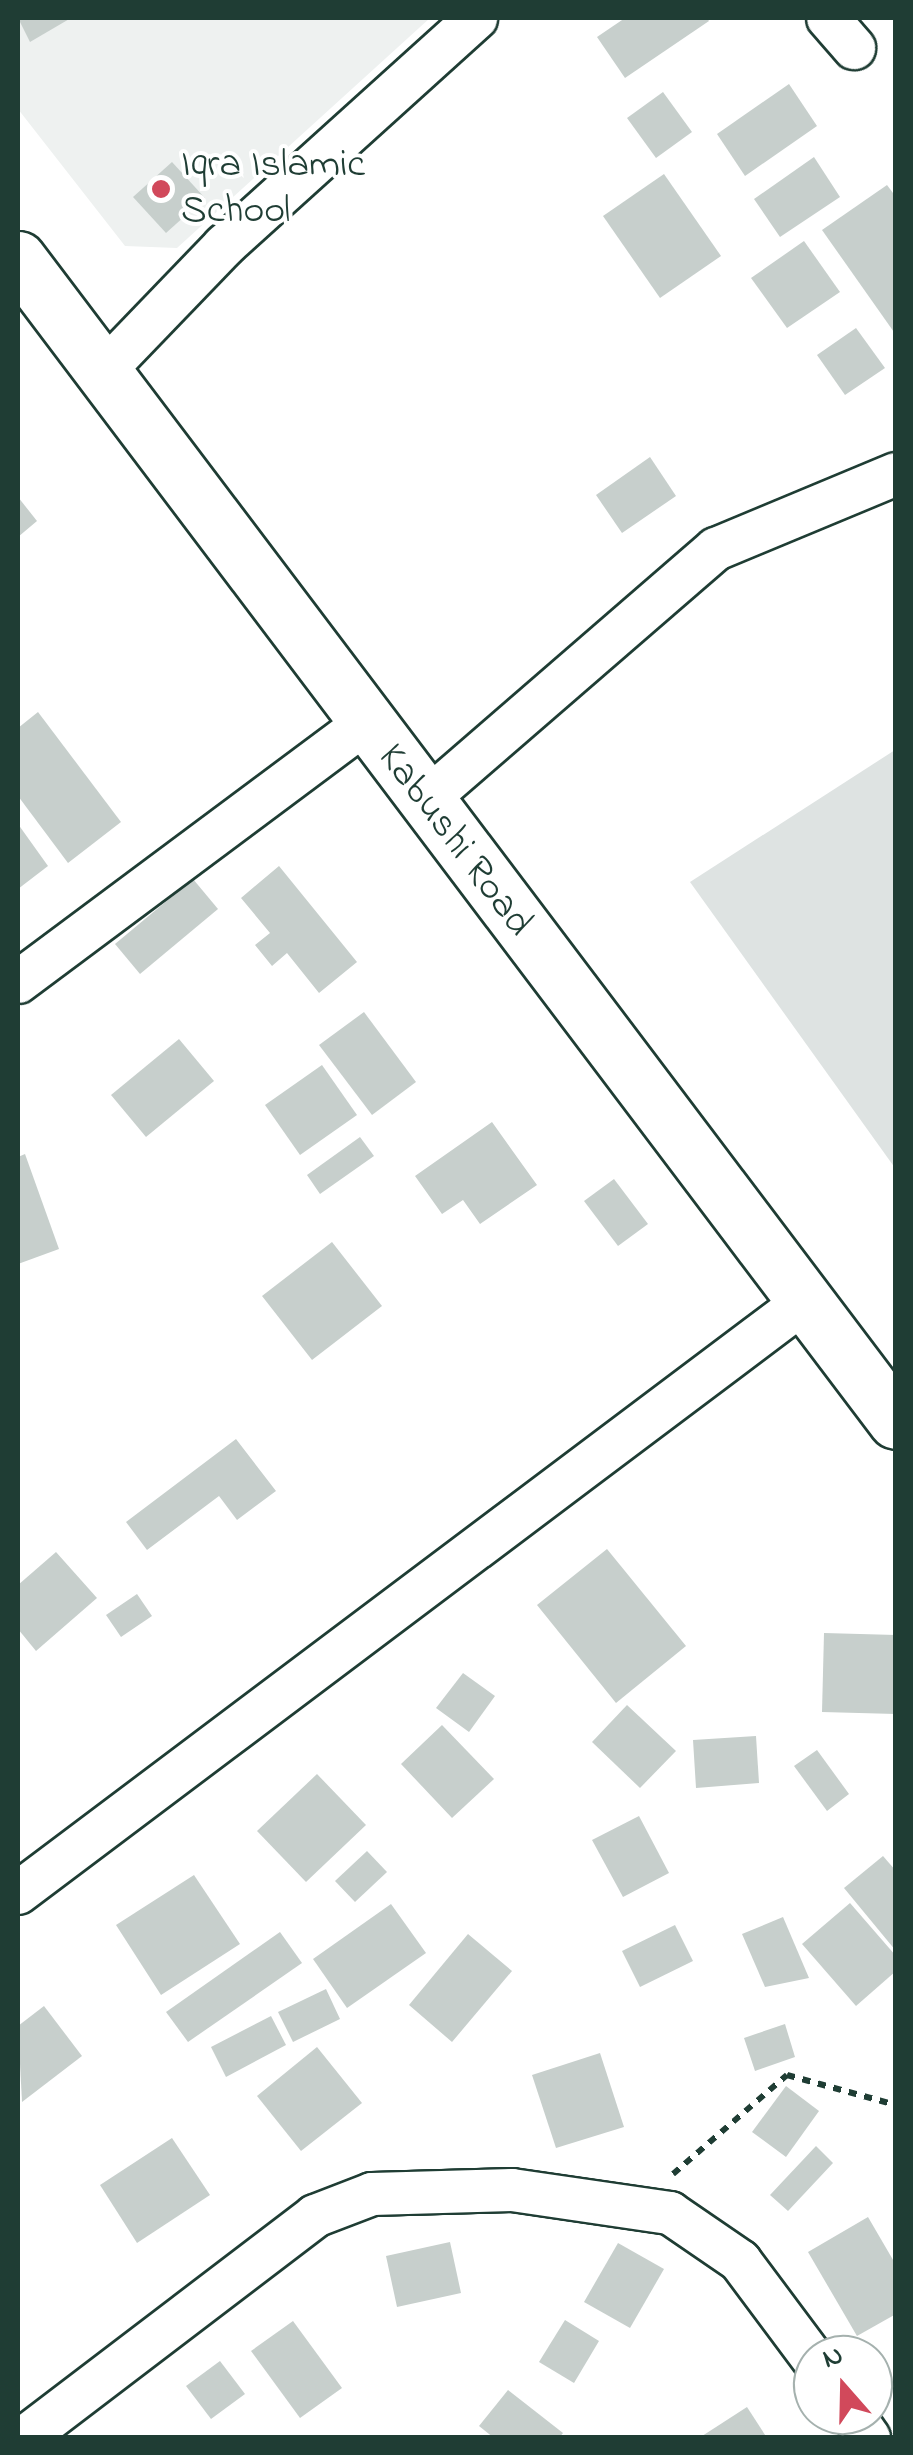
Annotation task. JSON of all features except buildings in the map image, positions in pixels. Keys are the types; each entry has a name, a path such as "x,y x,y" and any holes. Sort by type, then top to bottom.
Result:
{"main road":[{"name":"Kabushi Road","path":"18,259 100,374 804,1302 890,1404"}],"street":[{"path":"100,374 224,246 476,18"},
{"path":"425,801 716,549 896,474"},
{"path":"18,982 364,724"},
{"path":"18,1893 804,1302"},
{"path":"24,2438 344,2200 512,2190 638,2205 700,2230 740,2261 795,2335"}],"path":[{"path":"638,2205 787,2075 896,2105"}],"shaded area":[{"name":"Iqra Islamic School","path":"18,18 430,18 177,248 125,246 18,109"},
{"path":"895,750 895,1168 690,882"}],"place":[{"name":"Iqra Islamic School","path":"161,189"}]}
